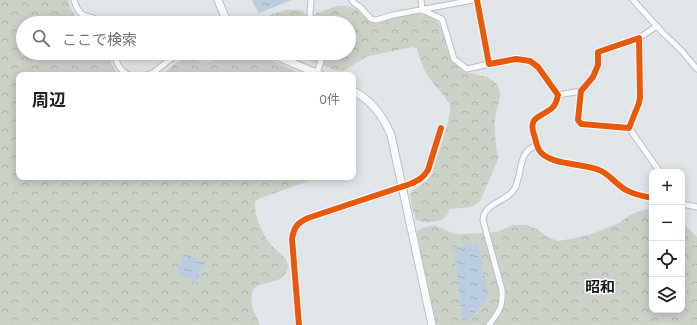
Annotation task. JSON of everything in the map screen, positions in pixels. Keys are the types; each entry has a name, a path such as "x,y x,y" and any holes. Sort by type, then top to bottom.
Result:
{"street":[{"path":"74,0 80,14 86,16"},
{"path":"218,0 225,16"},
{"path":"310,16 311,0"},
{"path":"352,0 371,19 376,20 393,15 473,0"},
{"path":"421,0 422,10"},
{"path":"477,0 489,64"},
{"path":"633,0 697,69"},
{"path":"422,10 442,19 454,59 467,69 516,59 530,61 538,67 558,95"},
{"path":"629,128 580,124 578,120 581,91 593,77 598,66 598,52 639,38 657,26"},
{"path":"629,128 640,97 639,38"},
{"path":"116,60 118,66 123,72"},
{"path":"154,72 169,60"},
{"path":"286,60 314,72"},
{"path":"319,72 321,60"},
{"path":"558,95 581,91"},
{"path":"356,92 367,99 374,106 386,124 393,146 432,325"},
{"path":"558,95 552,109 534,120 532,124 537,146 540,151 546,157 554,160 589,166 600,170 629,192 649,197"},
{"path":"299,325 292,239 293,232 296,227 300,222 308,218 419,180 428,170 441,128"},
{"path":"629,128 658,169"},
{"path":"489,325 500,310 502,290 483,216 485,211 515,189 525,153 532,146 537,146"},
{"path":"685,204 697,207"}],"green space":[{"path":"0,0 68,0 76,16 16,16 16,60 111,60 116,72 16,72 16,180 312,180 261,198 255,202 257,219 262,230 271,245 286,260 288,266 288,269 280,279 262,284 254,289 252,295 252,305 260,325 0,325"},
{"path":"337,6 342,6 357,10 379,23 401,14 429,16 436,21 441,28 450,54 461,69 466,72 487,77 496,83 500,92 495,119 495,136 498,159 480,201 470,207 450,209 446,216 441,220 421,222 416,219 410,194 426,182 432,174 450,111 450,106 446,99 425,72 417,48 413,47 368,56 348,69 342,71 308,60 356,60 356,16 312,16 317,13"},
{"path":"286,10 302,11 308,16 268,16"},
{"path":"182,60 271,60 297,72 166,72"},
{"path":"649,210 649,313 685,313 685,225 697,237 697,325 436,325 419,247 417,231 422,228 434,225 455,234 467,234 497,232 513,225 526,225 537,229 547,237 558,241 592,234 619,223 630,215"}],"water":[{"path":"252,0 292,0 259,13"},
{"path":"478,244 487,295 486,300 466,322 463,322 454,248"},
{"path":"184,254 199,262 205,262 195,285 193,284 191,278 189,277 187,279 179,275 177,269"}],"cycle path":[{"path":"477,0 489,64 516,59 530,61 538,67 558,95 553,107 536,119 533,123 532,127 537,144 543,155 557,161 599,170 607,174 628,191 649,197"},
{"path":"639,38 640,97 629,128 581,124 578,120 581,91 593,77 598,65 598,52 639,38"},
{"path":"299,325 292,239 297,226 308,218 416,181 428,170 441,128"}],"district":[{"name":"昭和","path":"600,287"}]}
